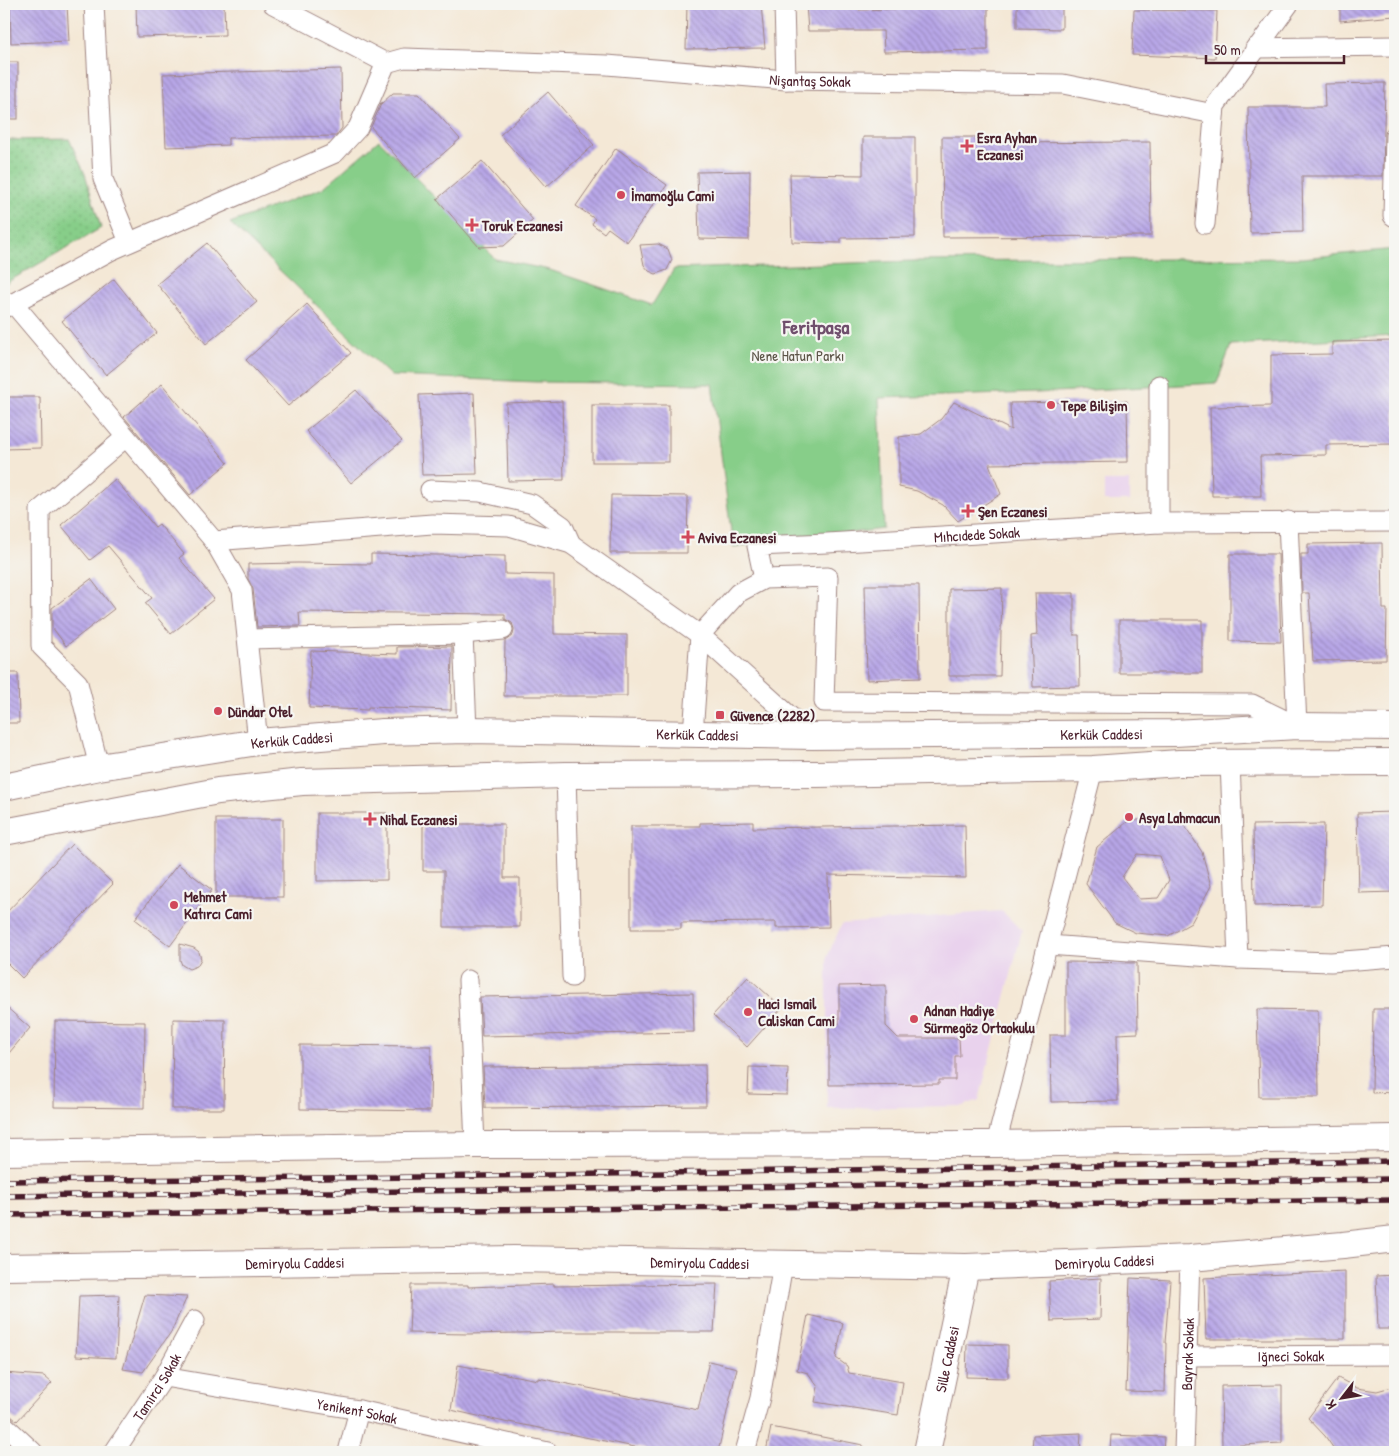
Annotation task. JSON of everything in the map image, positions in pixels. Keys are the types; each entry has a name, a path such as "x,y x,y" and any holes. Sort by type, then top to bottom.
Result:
{"street":[{"path":"94,4 103,179 129,242"},
{"path":"258,742 242,590 214,541 126,437 8,306 129,242 335,153 358,128 386,63 273,4"},
{"path":"784,4 786,80"},
{"path":"1205,224 1215,106 1255,48 1289,4"},
{"path":"1255,48 1395,46"},
{"name":"Nişantaş Sokak","path":"386,63 404,58 607,65 786,80 1063,84 1214,114"},
{"path":"1393,216 1395,135"},
{"path":"1159,386 1160,523"},
{"path":"99,768 78,683 41,646 40,510 126,437"},
{"path":"430,490 480,492 532,504 562,526 571,544"},
{"path":"694,734 700,635 738,593 764,579 828,578 824,702 1252,704 1297,726 1288,521"},
{"name":"Mıhcıdede Sokak","path":"764,579 757,546 1160,523 1395,522"},
{"path":"214,541 432,524 509,526 571,544 700,635 812,736"},
{"path":"248,639 463,634 503,630"},
{"path":"463,634 467,730"},
{"name":"Kerkük Caddesi","path":"4,787 99,768 258,742 383,732 467,730 812,736 1175,733 1297,726 1395,727"},
{"path":"4,832 218,791 302,782 566,776 1093,769 1179,763 1395,762"},
{"path":"1230,764 1238,959"},
{"path":"996,1144 1093,769"},
{"path":"566,776 572,977"},
{"path":"1048,945 1238,959 1331,962 1395,956"},
{"path":"468,980 475,1145"},
{"path":"4,1152 475,1145 996,1144 1395,1138"},
{"name":"Demiryolu Caddesi","path":"4,1267 514,1259 966,1267 1190,1258 1395,1239"},
{"name":"Bayrak Sokak","path":"1184,1452 1190,1258"},
{"path":"746,1452 760,1398 783,1264"},
{"name":"Sille Caddesi","path":"927,1452 966,1267"},
{"name":"Tamirci Sokak","path":"114,1452 164,1377 195,1320"},
{"name":"Iğneci Sokak","path":"1187,1356 1395,1355"},
{"name":"Yenikent Sokak","path":"164,1377 359,1410 548,1452"},
{"path":"348,1452 359,1410"},
{"path":"4,1425 34,1452"}],"shaded area":[{"path":"1104,481 1129,481 1129,501 1104,501"},
{"name":"Adnan Hadiye Sürmegöz Ortaokulu","path":"1000,911 1022,931 979,1100 963,1106 827,1108 827,957 842,924"}],"green space":[{"path":"69,139 85,174 101,228 4,284 4,140"},
{"name":"Nene Hatun Parkı","path":"379,140 495,259 550,270 652,305 674,269 912,261 1302,258 1395,249 1395,336 1231,345 1217,383 1037,393 879,398 884,529 733,547 712,384 536,382 391,376 230,223 323,188"}],"building":[{"path":"10,4 67,4 69,41 11,43"},
{"path":"136,4 224,4 225,35 137,37"},
{"path":"687,4 761,4 765,48 686,49"},
{"path":"806,4 859,4 859,10 988,6 988,50 884,52 883,31 808,31"},
{"path":"1017,4 1062,4 1062,29 1017,28"},
{"path":"1340,4 1395,4 1395,16 1340,21"},
{"path":"1134,10 1217,11 1215,58 1132,55"},
{"path":"4,62 18,62 18,119 4,119"},
{"path":"341,69 342,128 336,136 228,138 228,145 166,147 163,74"},
{"path":"1385,83 1383,176 1302,176 1303,232 1250,233 1248,107 1325,107 1324,84"},
{"path":"548,92 594,145 546,187 500,135"},
{"path":"393,93 419,93 460,139 415,178 371,127 381,104"},
{"path":"863,137 915,137 915,237 841,238 841,243 792,242 790,174 863,175"},
{"path":"942,137 994,137 994,143 1150,142 1151,236 943,237"},
{"name":"İmamoğlu Cami","path":"616,148 667,185 627,242 608,228 604,233 592,224 595,219 576,206"},
{"path":"482,161 533,220 504,246 479,247 437,199"},
{"path":"750,171 749,240 699,239 697,172"},
{"path":"207,243 257,302 206,344 157,284"},
{"path":"658,244 668,249 672,260 667,270 656,274 649,271 644,265 640,245"},
{"path":"114,279 157,333 106,375 62,321"},
{"path":"307,304 351,353 288,406 246,360"},
{"path":"1395,341 1395,444 1326,445 1326,455 1260,456 1261,496 1212,496 1210,407 1271,406 1271,355 1332,354 1332,342"},
{"path":"162,384 228,463 190,495 124,417"},
{"path":"356,390 402,441 351,483 306,431"},
{"path":"474,393 477,474 422,475 419,395"},
{"path":"4,397 40,397 41,448 4,449"},
{"path":"562,401 564,480 508,481 506,403"},
{"path":"1127,401 1128,462 989,464 1001,494 958,521 943,505 917,491 899,487 899,437 921,434 941,419 954,402 1011,430 1010,403"},
{"path":"592,405 669,405 669,462 592,462"},
{"path":"115,479 155,527 159,524 184,554 179,558 214,599 171,634 145,603 152,598 108,546 90,560 61,525"},
{"path":"611,495 688,496 687,553 610,553"},
{"path":"1382,543 1383,609 1387,609 1386,660 1313,661 1309,593 1302,593 1301,554 1308,554 1308,544"},
{"path":"371,554 505,556 505,574 554,575 554,634 627,635 627,696 504,696 505,641 513,635 514,629 512,623 505,619 505,614 299,612 300,626 257,627 253,589 248,579 248,564 371,564"},
{"path":"1230,554 1278,554 1281,642 1230,641"},
{"path":"91,579 114,609 66,646 52,627 52,608"},
{"path":"865,585 919,585 920,678 867,680"},
{"path":"1002,588 1000,676 949,676 949,589"},
{"path":"1035,593 1074,593 1074,635 1079,635 1080,686 1033,687 1031,636 1037,635"},
{"path":"1119,620 1202,620 1202,673 1119,673"},
{"path":"452,646 451,710 368,707 368,710 309,708 311,651 397,654 397,647"},
{"path":"4,673 18,673 19,723 4,723"},
{"path":"1395,812 1395,892 1359,893 1357,813"},
{"path":"317,813 387,813 387,880 317,881"},
{"path":"1161,816 1183,823 1202,852 1211,886 1191,923 1168,936 1136,933 1115,923 1086,884 1097,847 1127,822","holes":["1137,854 1160,856 1169,880 1158,898 1139,899 1122,877"]},
{"path":"216,819 283,819 283,897 216,897"},
{"path":"753,822 753,828 965,825 966,878 828,875 829,927 776,928 776,922 681,923 681,929 631,929 631,826 700,826 700,823"},
{"path":"423,824 504,824 504,878 520,878 520,927 444,927 444,871 423,871"},
{"path":"1324,824 1322,905 1254,906 1253,825"},
{"path":"72,844 113,884 22,978 4,960 4,915"},
{"name":"Mehmet Katırcı Cami","path":"178,864 212,890 170,946 135,919"},
{"path":"180,944 194,948 199,952 201,959 197,966 189,969 182,965 180,960"},
{"path":"1066,962 1137,963 1138,1033 1117,1034 1118,1101 1051,1102 1050,1035 1066,1035"},
{"name":"Haci Ismail Caliskan Cami","path":"748,977 782,1008 747,1047 713,1015"},
{"path":"886,985 886,1026 898,1038 959,1038 960,1056 955,1056 955,1080 939,1080 939,1084 829,1085 829,1024 839,1024 839,986"},
{"path":"693,993 694,1032 482,1036 480,997"},
{"path":"4,1005 30,1028 4,1059"},
{"path":"1257,1009 1318,1010 1319,1097 1259,1097"},
{"path":"1373,1009 1395,1009 1395,1092 1372,1093"},
{"path":"173,1019 225,1020 224,1109 172,1109"},
{"path":"55,1021 145,1022 144,1108 54,1107"},
{"path":"300,1045 431,1046 430,1111 300,1109"},
{"path":"705,1065 706,1106 485,1108 483,1067"},
{"path":"749,1067 788,1068 787,1095 748,1094"},
{"path":"1345,1271 1345,1339 1206,1339 1204,1278"},
{"path":"1395,1275 1395,1329 1378,1329 1376,1276"},
{"path":"1101,1278 1100,1319 1051,1321 1049,1281"},
{"path":"1130,1278 1170,1280 1165,1343 1165,1392 1126,1391"},
{"path":"554,1284 554,1286 717,1284 714,1332 409,1333 411,1285 468,1285 468,1287"},
{"path":"119,1295 116,1358 76,1356 79,1296"},
{"path":"145,1295 187,1297 171,1332 143,1372 123,1369"},
{"path":"808,1315 843,1323 836,1358 847,1366 849,1373 903,1382 898,1415 815,1402 818,1387 808,1373 797,1370"},
{"path":"967,1344 1008,1345 1008,1378 966,1377"},
{"path":"709,1361 737,1368 718,1452 660,1452 451,1410 458,1365 538,1380 538,1378 698,1410"},
{"path":"4,1373 44,1376 52,1383 17,1421 11,1416 4,1414"},
{"path":"1338,1378 1357,1388 1377,1391 1395,1386 1395,1452 1336,1452 1325,1436 1308,1418"},
{"path":"1282,1385 1282,1443 1222,1446 1221,1386"},
{"path":"771,1427 863,1445 863,1452 766,1452"},
{"path":"1081,1433 1080,1452 1032,1452 1033,1435"},
{"path":"1111,1435 1164,1437 1163,1452 1110,1452"}],"railway":[{"path":"4,1181 420,1177 1395,1161"},
{"path":"4,1196 1395,1179"},
{"path":"4,1215 1395,1200"}],"place":[{"name":"Esra Ayhan Eczanesi","path":"967,146"},
{"name":"İmamoğlu Cami","path":"621,195"},
{"name":"Toruk Eczanesi","path":"472,225"},
{"name":"Tepe Bilişim","path":"1051,405"},
{"name":"Şen Eczanesi","path":"968,511"},
{"name":"Aviva Eczanesi","path":"688,537"},
{"name":"Dündar Otel","path":"218,711"},
{"name":"Güvence (2282)","path":"720,715"},
{"name":"Asya Lahmacun","path":"1129,817"},
{"name":"Nihal Eczanesi","path":"370,819"},
{"name":"Mehmet Katırcı Cami","path":"174,905"},
{"name":"Haci Ismail Caliskan Cami","path":"748,1012"},
{"name":"Adnan Hadiye Sürmegöz Ortaokulu","path":"914,1019"}],"district":[{"name":"Feritpaşa","path":"816,326"}]}
